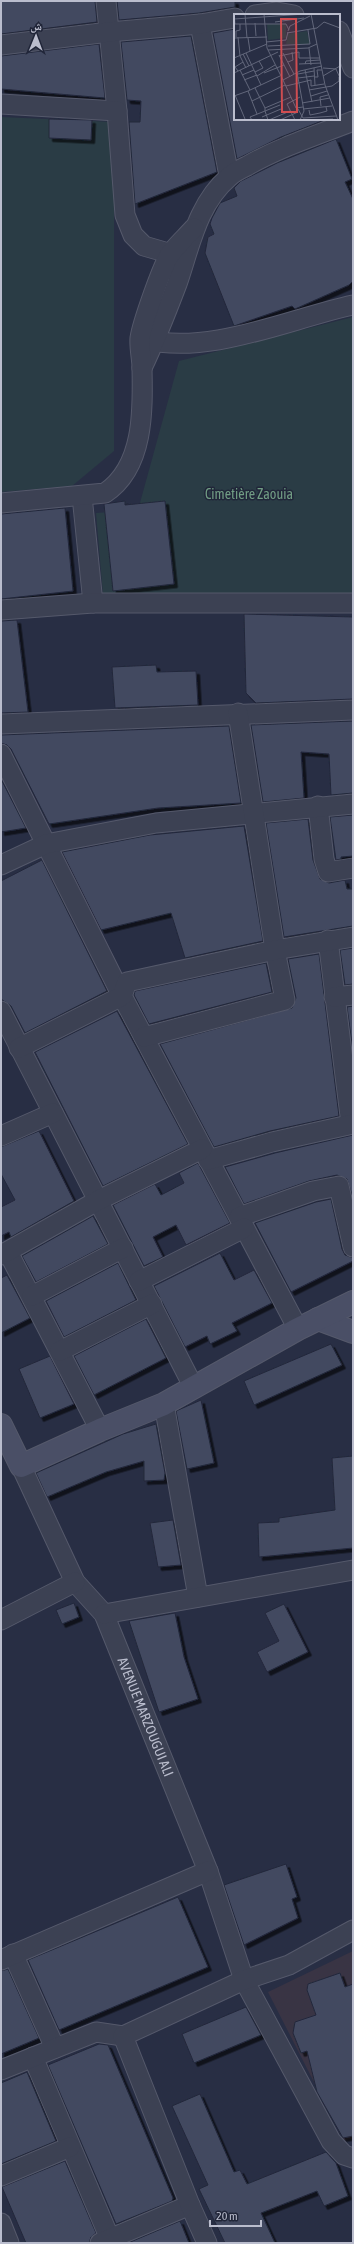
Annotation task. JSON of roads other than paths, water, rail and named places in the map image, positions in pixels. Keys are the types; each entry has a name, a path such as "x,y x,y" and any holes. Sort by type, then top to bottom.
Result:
{"main road":[{"path":"1,1424 21,1466 100,1430 164,1404 318,1318 353,1302"},
{"path":"318,1318 353,1332"}],"street":[{"path":"106,1 117,111 125,215 133,235 144,246 178,256"},
{"path":"262,14 276,12 288,14"},
{"path":"1,45 109,32 200,24 234,18"},
{"path":"200,24 229,176"},
{"path":"340,31 353,36"},
{"path":"340,34 353,68"},
{"path":"1,104 117,111"},
{"path":"1,503 104,493 113,487 128,469 137,447 142,369 152,302 194,228 205,205 229,176 261,158 353,121"},
{"path":"147,340 200,343 353,305"},
{"path":"82,496 93,603"},
{"path":"1,610 93,603 353,603"},
{"path":"1,724 238,713 353,710"},
{"path":"144,1038 285,1000 275,950 238,713"},
{"path":"1,754 122,996 298,1329"},
{"path":"1,865 46,844 156,823 253,812 353,804"},
{"path":"318,806 324,859 328,872 353,868"},
{"path":"20,1048 122,996 127,982 275,950 353,937"},
{"path":"100,1430 32,1296 4,1253 97,1201 205,1155 352,1124 334,997 328,940"},
{"path":"334,997 353,995"},
{"path":"1,1011 194,1388"},
{"path":"1,1136 53,1113"},
{"path":"139,1281 242,1223 313,1191 339,1186 353,1247"},
{"path":"32,1296 123,1248"},
{"path":"60,1351 152,1304"},
{"path":"164,1404 198,1597"},
{"name":"AVENUE MARZOUGUI ALI","path":"21,1466 75,1582 104,1614 208,1871 244,1980 331,2141 344,2155 353,2158"},
{"path":"104,1614 353,1570"},
{"path":"1,1620 75,1582"},
{"path":"55,2048 7,1957 208,1871"},
{"path":"1,2070 96,2032 122,2036 244,1980 289,1965 353,1930"},
{"path":"122,2036 190,2205 207,2243"},
{"path":"34,2057 70,2146 105,2241 190,2205"},
{"path":"1,2176 70,2146"},
{"path":"1,2223 10,2243"}],"park label":[{"name":"Cimetière Zaouia","path":"249,494"}]}
